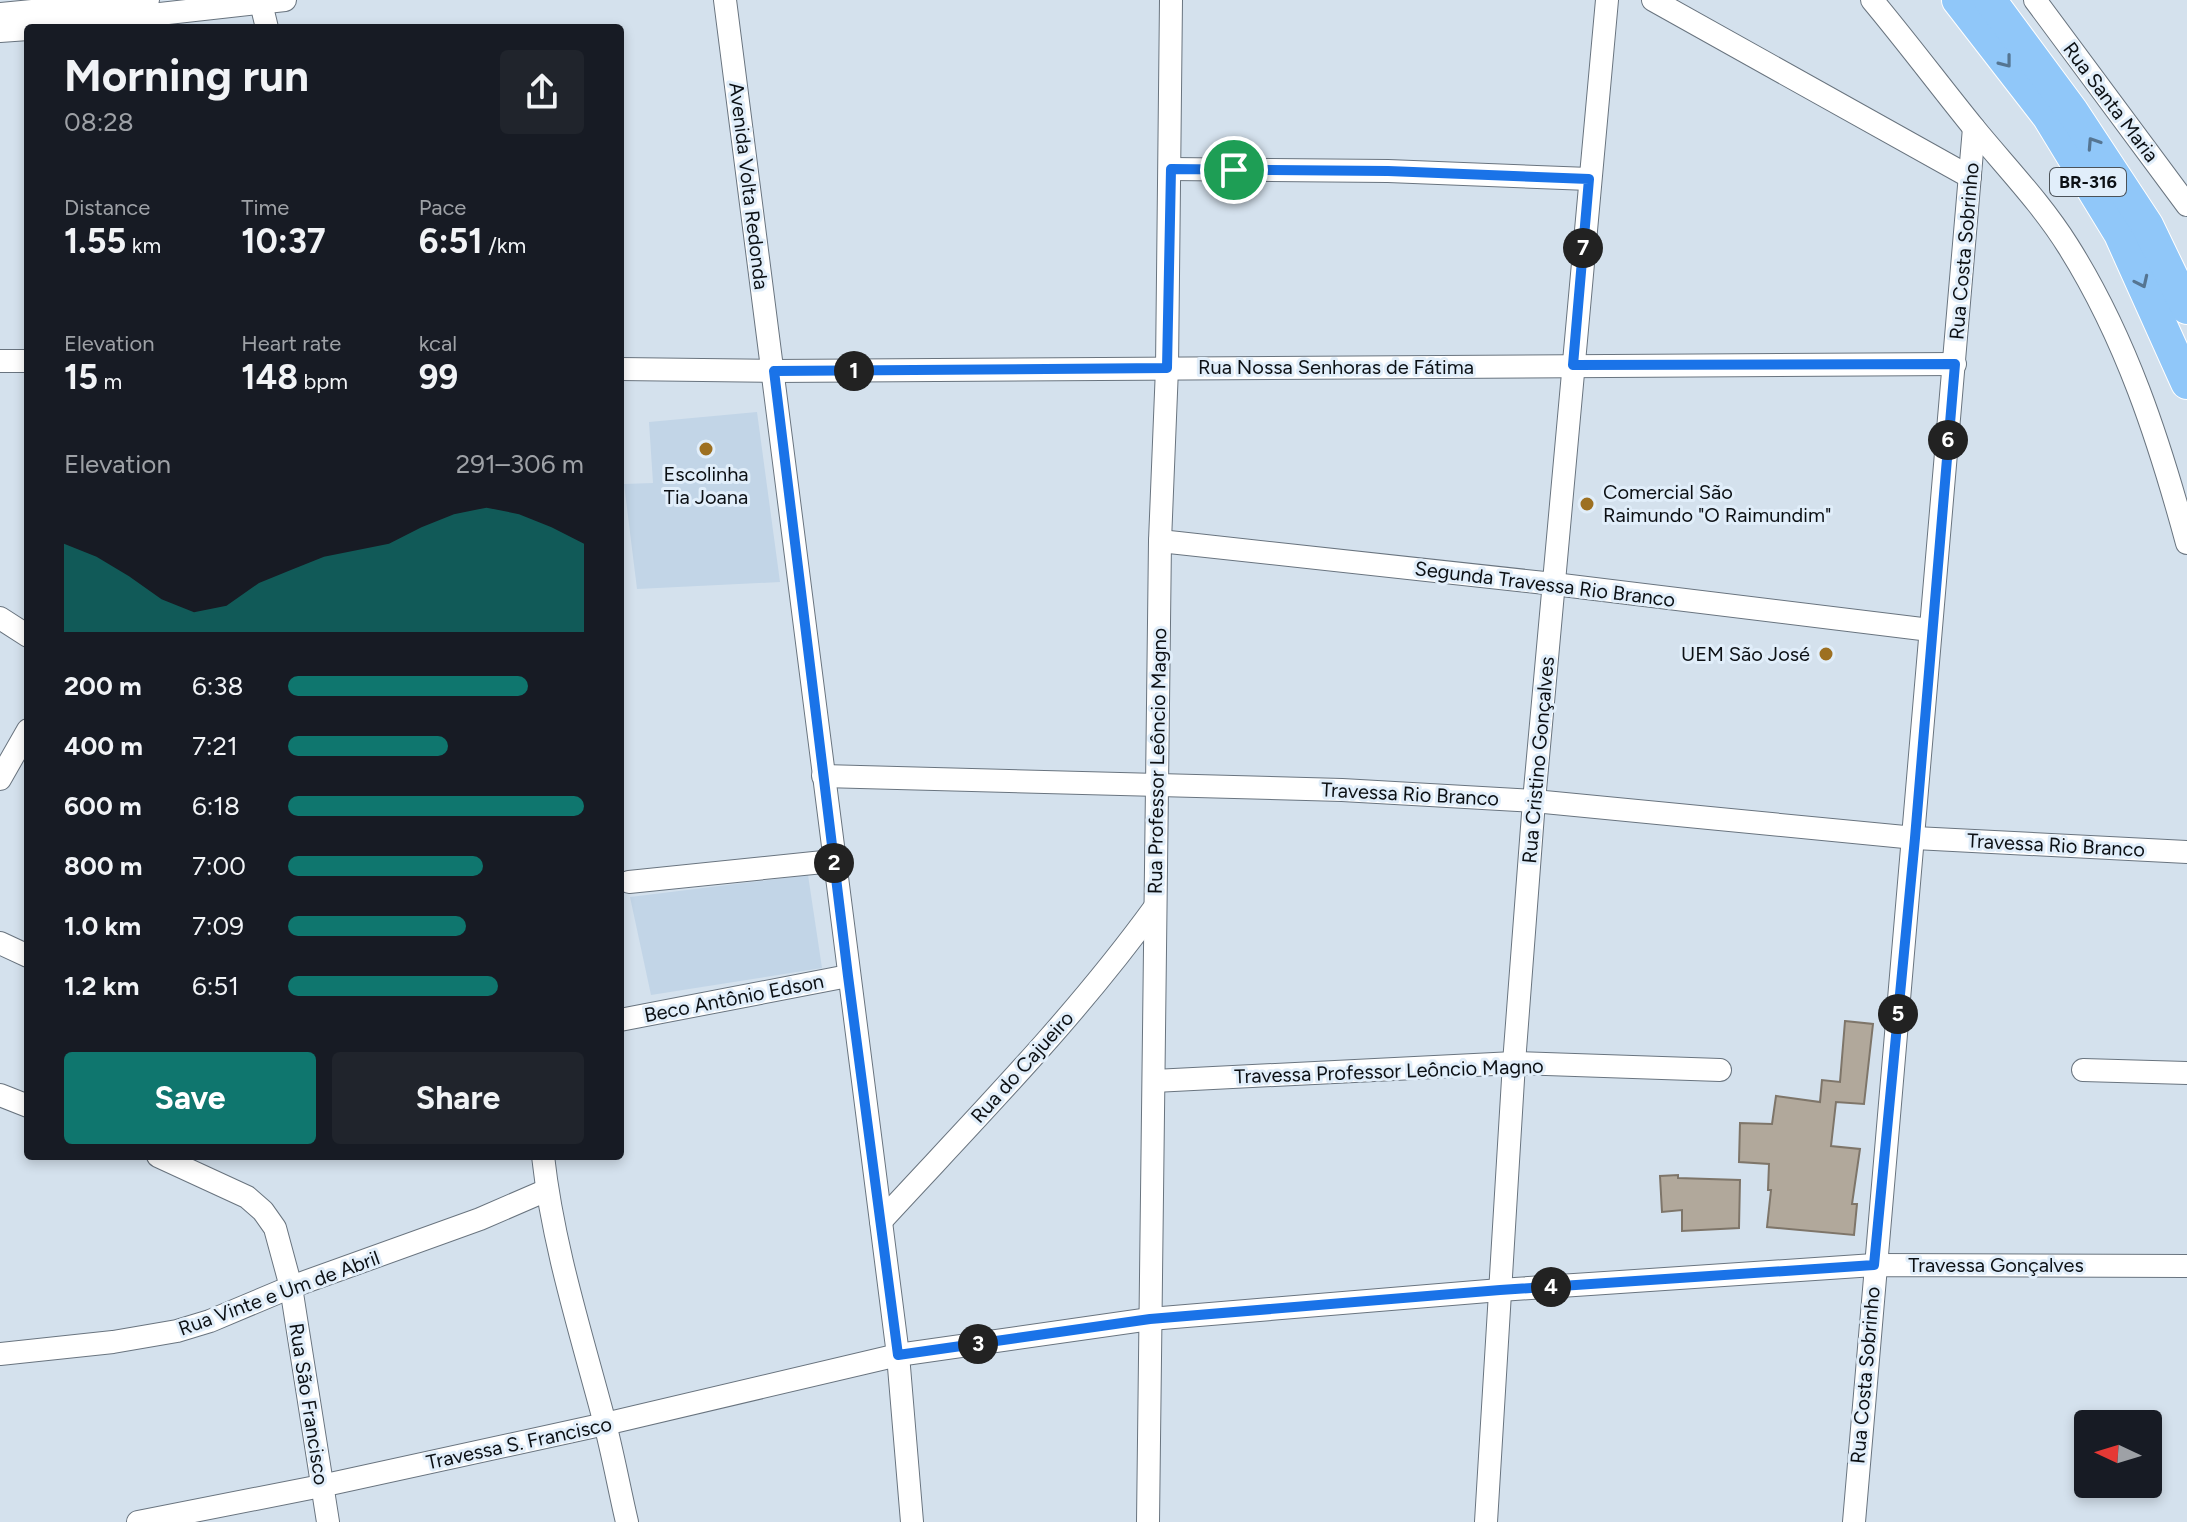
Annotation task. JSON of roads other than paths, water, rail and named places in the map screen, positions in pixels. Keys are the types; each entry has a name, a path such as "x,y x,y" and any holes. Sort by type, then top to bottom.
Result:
{"highway":[{"name":"BR-316","path":"1958,0 2048,116 2120,234 2187,383"},
{"name":"BR-316","path":"1990,0 2072,111 2147,225 2187,308"}],"street":[{"path":"0,14 145,0"},
{"path":"70,24 285,0"},
{"name":"Avenida Volta Redonda","path":"725,0 898,1355 912,1522"},
{"name":"Avenida Volta Redonda","path":"739,0 767,233 774,371"},
{"name":"Rua Professor Leôncio Magno","path":"1148,1522 1160,541 1167,368 1171,0"},
{"name":"Rua Cristino Gonçalves","path":"1486,1522 1514,1063 1534,801 1607,0"},
{"path":"1653,0 1970,177"},
{"path":"1872,0 2042,208 2068,245 2135,376 2187,543"},
{"name":"Rua Santa Maria","path":"2035,0 2187,204"},
{"path":"261,3 266,24"},
{"path":"0,31 24,29"},
{"name":"Rua Costa Sobrinho","path":"1854,1522 1974,128"},
{"path":"1171,169 1388,171 1589,179"},
{"path":"0,361 24,361"},
{"name":"Rua Nossa Senhoras de Fátima","path":"624,369 774,371 1955,364"},
{"name":"Segunda Travessa Rio Branco","path":"1160,541 1554,584 1930,630"},
{"path":"0,618 24,633"},
{"path":"0,779 24,737"},
{"name":"Travessa Rio Branco","path":"823,776 1342,790 1534,801 1915,838 2187,852"},
{"path":"629,882 833,861"},
{"name":"Rua do Cajueiro","path":"881,1221 1039,1050 1155,907"},
{"path":"0,943 24,954"},
{"name":"Beco Antônio Edson","path":"624,1019 848,976"},
{"name":"Travessa Professor Leôncio Magno","path":"1154,1081 1514,1063 1720,1070"},
{"path":"2083,1070 2187,1073"},
{"path":"0,1095 24,1104"},
{"name":"Rua São Francisco","path":"169,1160 247,1197 263,1211 275,1228 291,1287 328,1522"},
{"path":"543,1160 569,1289 627,1522"},
{"name":"Rua Vinte e Um de Abril","path":"0,1354 113,1342 177,1331 392,1252 547,1190"},
{"name":"Travessa Gonçalves","path":"898,1355 1150,1319 1500,1290 1874,1265 2187,1266"},
{"name":"Travessa S. Francisco","path":"138,1522 605,1424 898,1355"}],"place":[{"name":"Escolinha Tia Joana","path":"706,449"},
{"name":"Comercial São Raimundo \"O Raimundim\"","path":"1587,504"},
{"name":"UEM São José","path":"1826,654"}]}
